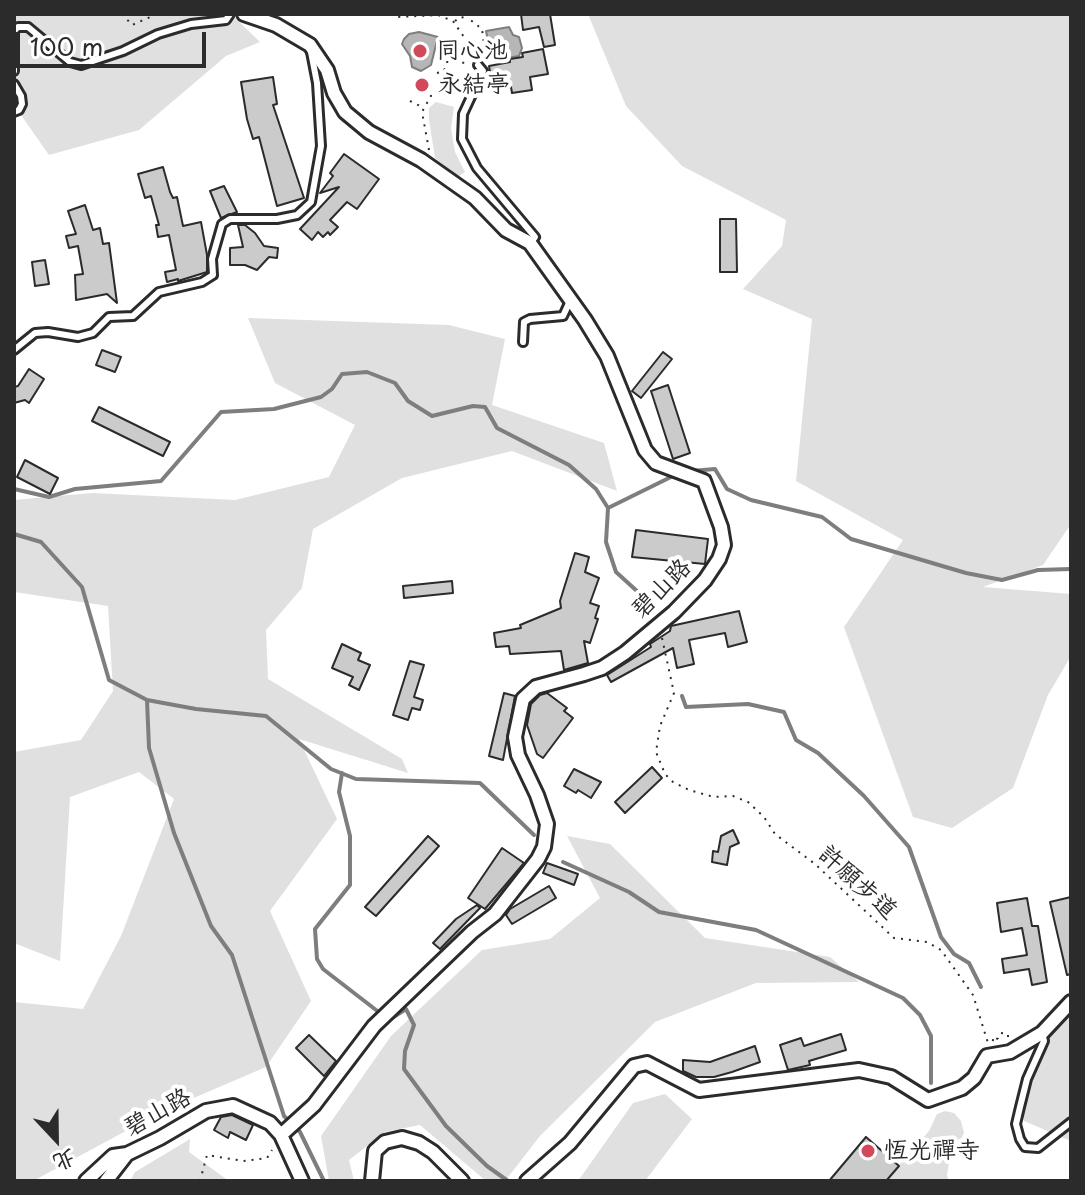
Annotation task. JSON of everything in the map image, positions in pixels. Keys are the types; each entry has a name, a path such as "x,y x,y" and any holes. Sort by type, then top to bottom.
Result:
{"street":[{"name":"碧山路","path":"106,1181 127,1154 206,1111 233,1106 270,1123 281,1135 314,1105 374,1026 472,932 495,914 538,859 544,847 547,824 518,755 515,737 523,699 536,687 602,668 625,653 705,580 724,545 721,527 704,481 656,463 645,450 607,356 530,243 506,230 475,198 421,160 369,132 345,112 334,93 327,70 310,45 276,25 244,14"},
{"path":"527,1181 570,1143 634,1066 647,1063 699,1090 859,1070 891,1077 928,1100 962,1088 974,1078 987,1056 1010,1052 1042,1033 1071,1002"},
{"path":"281,1135 302,1181"},
{"path":"372,1181 375,1151 385,1142 402,1138 419,1143 433,1152 462,1181"},
{"path":"86,1181 113,1156 127,1154"}],"lane":[{"path":"14,31 18,27 28,27 70,62 81,65 123,51 158,34 191,24 226,20 230,14"},
{"path":"14,350 35,333 78,337 93,333 109,317 133,316 159,292 202,282 213,275 212,259 222,224 230,219 277,219 297,215 311,202 321,146 317,83 310,45"},
{"path":"477,65 483,71 463,114 462,139 477,168 535,237 530,243"},
{"path":"14,84 22,104 14,112"},
{"path":"523,342 524,322 563,316 570,301"},
{"path":"1042,1033 1044,1041 1027,1079 1016,1124 1020,1139 1025,1147 1038,1148 1071,1122"}],"path":[{"path":"122,14 132,25 157,14"},
{"path":"391,14 397,17 438,15 453,21 466,40 468,51 460,59 445,57 439,58 440,61 477,65 485,51 482,29 468,16 453,21"},
{"path":"437,73 444,71 447,62"},
{"path":"421,160 429,150 423,108 431,96 429,87"},
{"path":"410,101 423,108"},
{"name":"許願步道","path":"659,625 674,693 660,726 656,752 665,774 689,790 714,797 733,796 748,802 775,834 815,864 894,938 927,942 941,950 973,995 989,1043 987,1056"},
{"path":"1001,1033 1013,1038"},
{"path":"200,1181 207,1155 243,1161 267,1158 281,1135"}],"shaded area":[{"path":"14,14 231,14 260,42 226,56 139,130 49,155 14,105"},
{"path":"588,14 1071,14 1071,524 1043,565 983,587 1071,594 1071,656 1048,695 1013,788 952,828 913,817 844,627 903,540 796,481 812,319 743,289 782,246 786,220 682,166 626,106"},
{"path":"509,27 513,35 519,37 522,48 519,56 496,60 491,56 486,31"},
{"name":"同心池","path":"419,32 438,37 431,65 421,71 412,67 410,56 402,44 409,34"},
{"path":"436,102 454,107 451,128 455,152 465,172 456,178 435,158 429,108"},
{"path":"248,318 449,325 505,339 492,405 604,443 617,491 512,451 402,478 313,529 302,588 266,630 268,679 402,759 408,773 299,739 337,819 270,911 311,1001 266,1067 161,1112 33,1181 14,1181 14,1002 83,1009 121,936 174,799 139,772 70,797 60,961 14,943 14,752 81,740 113,691 108,606 14,592 14,500 92,493 235,500 329,477 355,425 275,383"},
{"path":"567,836 610,844 705,938 830,957 859,982 756,983 655,1022 540,1136 505,1181 486,1181 420,1125 385,1132 349,1160 354,1181 329,1181 321,1136 391,1036 482,950 550,939 600,898"},
{"path":"1071,1006 1071,1141 1024,1121 1022,1105 1049,1036"},
{"path":"665,1094 692,1119 645,1181 578,1181 633,1103"},
{"path":"945,1111 954,1113 961,1121 964,1133 949,1163 949,1181 885,1181 929,1131 937,1114"},
{"path":"190,1139 189,1152 229,1181 130,1181 135,1172"}],"building":[{"path":"521,14 550,14 555,45 544,47 539,27 523,30"},
{"path":"543,49 548,74 530,77 532,90 512,93 511,87 496,90 489,66 523,57 522,53"},
{"path":"273,77 277,104 273,105 304,198 277,206 259,137 253,139 247,119 241,82"},
{"path":"344,154 379,179 357,209 347,202 330,220 338,227 330,235 328,232 323,237 318,232 312,240 300,229 339,187 320,193"},
{"path":"163,167 170,192 173,198 177,197 183,226 201,222 207,255 207,272 167,282 165,272 176,270 169,235 158,237 156,225 159,225 151,196 145,198 138,174"},
{"path":"224,186 237,212 221,218 210,191"},
{"path":"85,205 93,230 100,228 103,244 109,243 117,303 107,294 76,300 75,275 83,274 78,246 69,248 66,236 76,234 68,211"},
{"path":"720,219 736,219 737,272 720,272"},
{"path":"238,225 245,225 255,233 264,246 278,248 277,258 269,257 257,270 245,265 230,265 230,248 243,247"},
{"path":"45,260 49,284 35,286 32,262"},
{"path":"102,350 121,357 115,372 96,365"},
{"path":"663,352 672,359 641,398 632,391"},
{"path":"29,369 44,379 29,403 25,400 14,403 14,387 18,386"},
{"path":"668,385 690,453 673,459 651,391"},
{"path":"99,407 170,442 163,456 92,421"},
{"path":"25,460 58,478 50,494 17,477"},
{"path":"636,530 708,539 705,564 632,557"},
{"path":"575,553 589,557 585,572 599,578 590,603 599,606 595,618 598,619 590,643 584,641 588,663 564,670 561,651 510,654 509,646 496,647 494,633 521,628 520,625 561,608 560,601"},
{"path":"452,581 453,593 404,598 403,586"},
{"path":"739,611 747,642 728,647 725,633 689,640 694,664 677,668 673,648 611,682 607,675 651,647 650,644 670,631 671,626"},
{"path":"342,644 361,653 358,660 370,665 359,690 349,685 353,677 332,668"},
{"path":"410,661 424,665 414,697 423,700 420,710 412,708 408,720 393,715"},
{"path":"504,693 515,696 503,760 489,756"},
{"path":"547,693 567,708 564,711 573,718 543,758 537,754 527,725 531,704"},
{"path":"652,767 662,778 625,813 615,802"},
{"path":"574,769 601,782 591,798 564,786"},
{"path":"733,830 739,843 730,847 727,865 712,862 713,851 718,852 721,836"},
{"path":"428,836 439,846 376,916 365,907"},
{"path":"502,848 524,863 485,909 468,898"},
{"path":"547,863 578,874 574,885 543,873"},
{"path":"549,886 556,898 512,924 506,915 510,909"},
{"path":"1071,897 1071,974 1067,975 1050,902"},
{"path":"1027,898 1032,926 1038,926 1047,982 1032,985 1029,969 1004,973 1002,959 1027,955 1022,928 1001,932 997,903"},
{"path":"477,905 480,908 440,949 433,943 456,919"},
{"path":"841,1034 846,1050 809,1061 810,1065 788,1070 780,1045 801,1038 804,1046"},
{"path":"309,1035 336,1061 324,1076 296,1048"},
{"path":"755,1046 760,1062 732,1072 714,1077 696,1077 683,1071 683,1060 710,1062"},
{"path":"232,1115 253,1125 246,1140 230,1132 228,1138 214,1130 221,1117"},
{"name":"恆光禪寺","path":"866,1137 899,1166 886,1181 829,1181"}],"waterway":[{"path":"14,489 49,497 75,489 161,481 221,412 274,409 321,397 332,389 342,374 367,372 395,383 408,401 432,416 473,406 485,407 497,428 569,465 596,489 608,508 606,542 616,572 638,592 647,613"},
{"path":"691,471 715,469 727,489 751,500 822,517 851,539 966,573 1002,580 1038,570 1071,569"},
{"path":"608,508 675,475"},
{"path":"14,534 41,542 82,587 109,680 147,700 266,716 331,769 356,779 480,783 534,835"},
{"path":"682,696 686,707 748,704 784,712 796,740 818,753 864,796 909,847 941,937 954,954 969,963 981,987"},
{"path":"147,700 149,748 174,833 211,926 232,955 284,1116 300,1132 324,1181"},
{"path":"342,773 339,792 350,836 350,885 315,929 317,959 323,969 389,1020 406,1009 414,1025 405,1051 404,1069 446,1126 487,1166 508,1181"},
{"path":"563,862 629,892 659,912 756,930 903,998 920,1015 931,1036 931,1083"}],"place":[{"name":"同心池","path":"420,51"},
{"name":"永結亭","path":"422,85"},
{"name":"恆光禪寺","path":"868,1151"}]}
